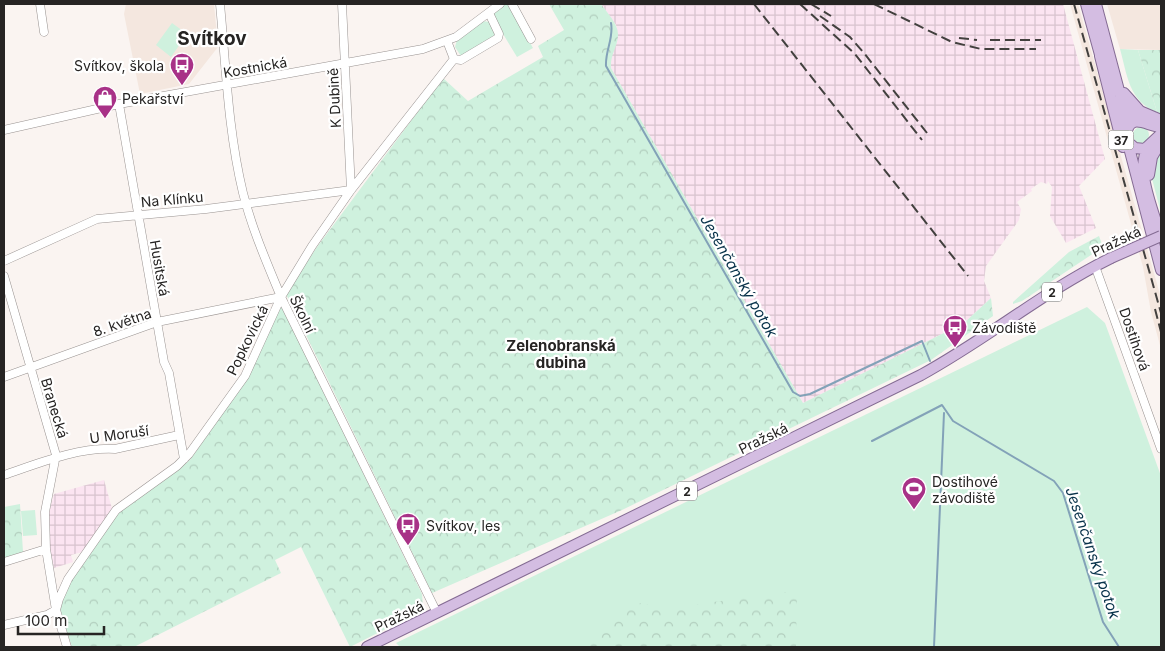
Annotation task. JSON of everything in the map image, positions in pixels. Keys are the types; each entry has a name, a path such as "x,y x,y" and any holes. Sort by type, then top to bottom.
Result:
{"main road":[{"name":"37","path":"1086,4 1121,139 1148,221"},
{"name":"37","path":"1096,4 1122,102 1131,115 1142,121"},
{"name":"37","path":"1100,56 1115,102 1128,128 1128,142 1161,270"},
{"path":"1113,66 1123,91 1132,104 1158,124"},
{"name":"37","path":"1128,128 1134,122 1142,121 1158,124 1156,141 1143,158 1143,173 1161,237"},
{"name":"37","path":"1128,142 1135,148 1156,141"},
{"name":"Pražská","path":"366,647 921,375 1095,266 1161,237"}],"street":[{"path":"40,4 46,22 44,32"},
{"name":"Školní","path":"220,4 232,134 246,204 260,245 281,297 437,613"},
{"name":"K Dubině","path":"342,4 351,190"},
{"name":"Kostnická","path":"4,130 119,104 423,50 447,41 465,31 500,4"},
{"path":"512,4 530,39"},
{"path":"447,41 454,59 461,60 498,38 500,34 489,13"},
{"name":"Popkovická","path":"56,610 68,579 114,513 184,460 193,448 245,376 281,297 351,190 454,59"},
{"name":"Husitská","path":"119,104 164,362 169,373 184,460"},
{"name":"Na Klínku","path":"4,261 93,221 351,190"},
{"name":"Dostihová","path":"1095,266 1161,449"},
{"name":"Branecká","path":"4,276 56,458 44,517 46,550 56,610"},
{"name":"8. května","path":"4,377 157,322 281,297"},
{"name":"U Moruší","path":"4,474 56,458 104,448 115,449 179,435"},
{"path":"182,444 193,448"},
{"path":"4,562 46,550"},
{"path":"4,625 47,615 56,610 67,647"}],"shaded area":[{"path":"126,4 214,4 218,47 189,84 140,94 124,14"},
{"path":"601,4 1063,4 1105,159 1079,186 1096,228 1066,243 1050,216 1052,187 1048,181 1047,184 1041,182 1017,202 1021,209 1019,220 986,266 984,281 991,298 964,323 803,403 611,68 610,58 618,35 616,25"},
{"path":"1070,4 1078,4 1161,298 1161,349 1151,312 1143,267"},
{"path":"1107,4 1161,4 1161,50 1120,49"},
{"path":"104,480 113,512 86,551 71,555 73,562 54,568 49,546 48,516 54,494"}],"green space":[{"path":"504,4 509,5 533,48 517,57 494,19 494,13"},
{"path":"549,4 601,4 612,19 617,27 618,36 611,68 803,403 964,323 991,298 993,316 931,360 622,510 432,593 286,294 317,247 443,78 468,101 543,57 538,46 564,30"},
{"path":"482,21 490,22 497,35 461,56 455,47 457,40"},
{"path":"172,23 187,34 171,57 156,45"},
{"path":"1120,49 1138,50 1157,112 1140,101 1135,94 1127,77"},
{"path":"1161,49 1161,114 1157,112 1138,50"},
{"path":"1141,127 1147,129 1149,135 1147,141 1141,143 1135,141 1133,135 1135,129"},
{"path":"1161,146 1161,213 1151,175"},
{"path":"1099,236 1103,247 1022,301 1013,304 1069,252"},
{"path":"281,304 422,594 423,606 419,612 350,647 301,547 275,560 281,573 134,647 72,647 60,611 61,599 69,582 114,514 190,460 248,377"},
{"name":"Dostihové závodiště","path":"1087,307 1105,323 1161,476 1161,647 400,647 396,643"},
{"path":"20,504 23,552 4,558 4,507"},
{"path":"35,510 37,535 23,536 21,511"},
{"path":"797,591 796,647 584,647 626,608 641,603 668,608"}],"waterway":[{"name":"Jesenčanský potok","path":"611,23 612,29 606,66 793,392 800,396 810,394 922,341 930,361"},
{"name":"Jesenčanský potok","path":"872,441 942,405 953,421 1054,481 1063,493 1103,622 1119,647"},
{"path":"934,647 944,413"}],"railway":[{"path":"754,4 968,276"},
{"path":"800,4 855,54 922,140"},
{"path":"811,4 831,16"},
{"path":"874,4 952,42 981,49 1036,49"},
{"path":"1074,4 1161,313"},
{"path":"820,16 850,37 927,133"},
{"path":"959,38 977,40"},
{"path":"990,40 1041,40"},
{"path":"1155,309 1161,332"}],"place":[{"name":"Svítkov, škola","path":"182,86"},
{"name":"Pekařství","path":"105,119"},
{"name":"Závodiště","path":"955,348"},
{"name":"Dostihové závodiště","path":"914,510"},
{"name":"Svítkov, les","path":"408,546"}],"district":[{"name":"Svítkov","path":"212,38"},
{"name":"Zelenobranská dubina","path":"561,354"}]}
